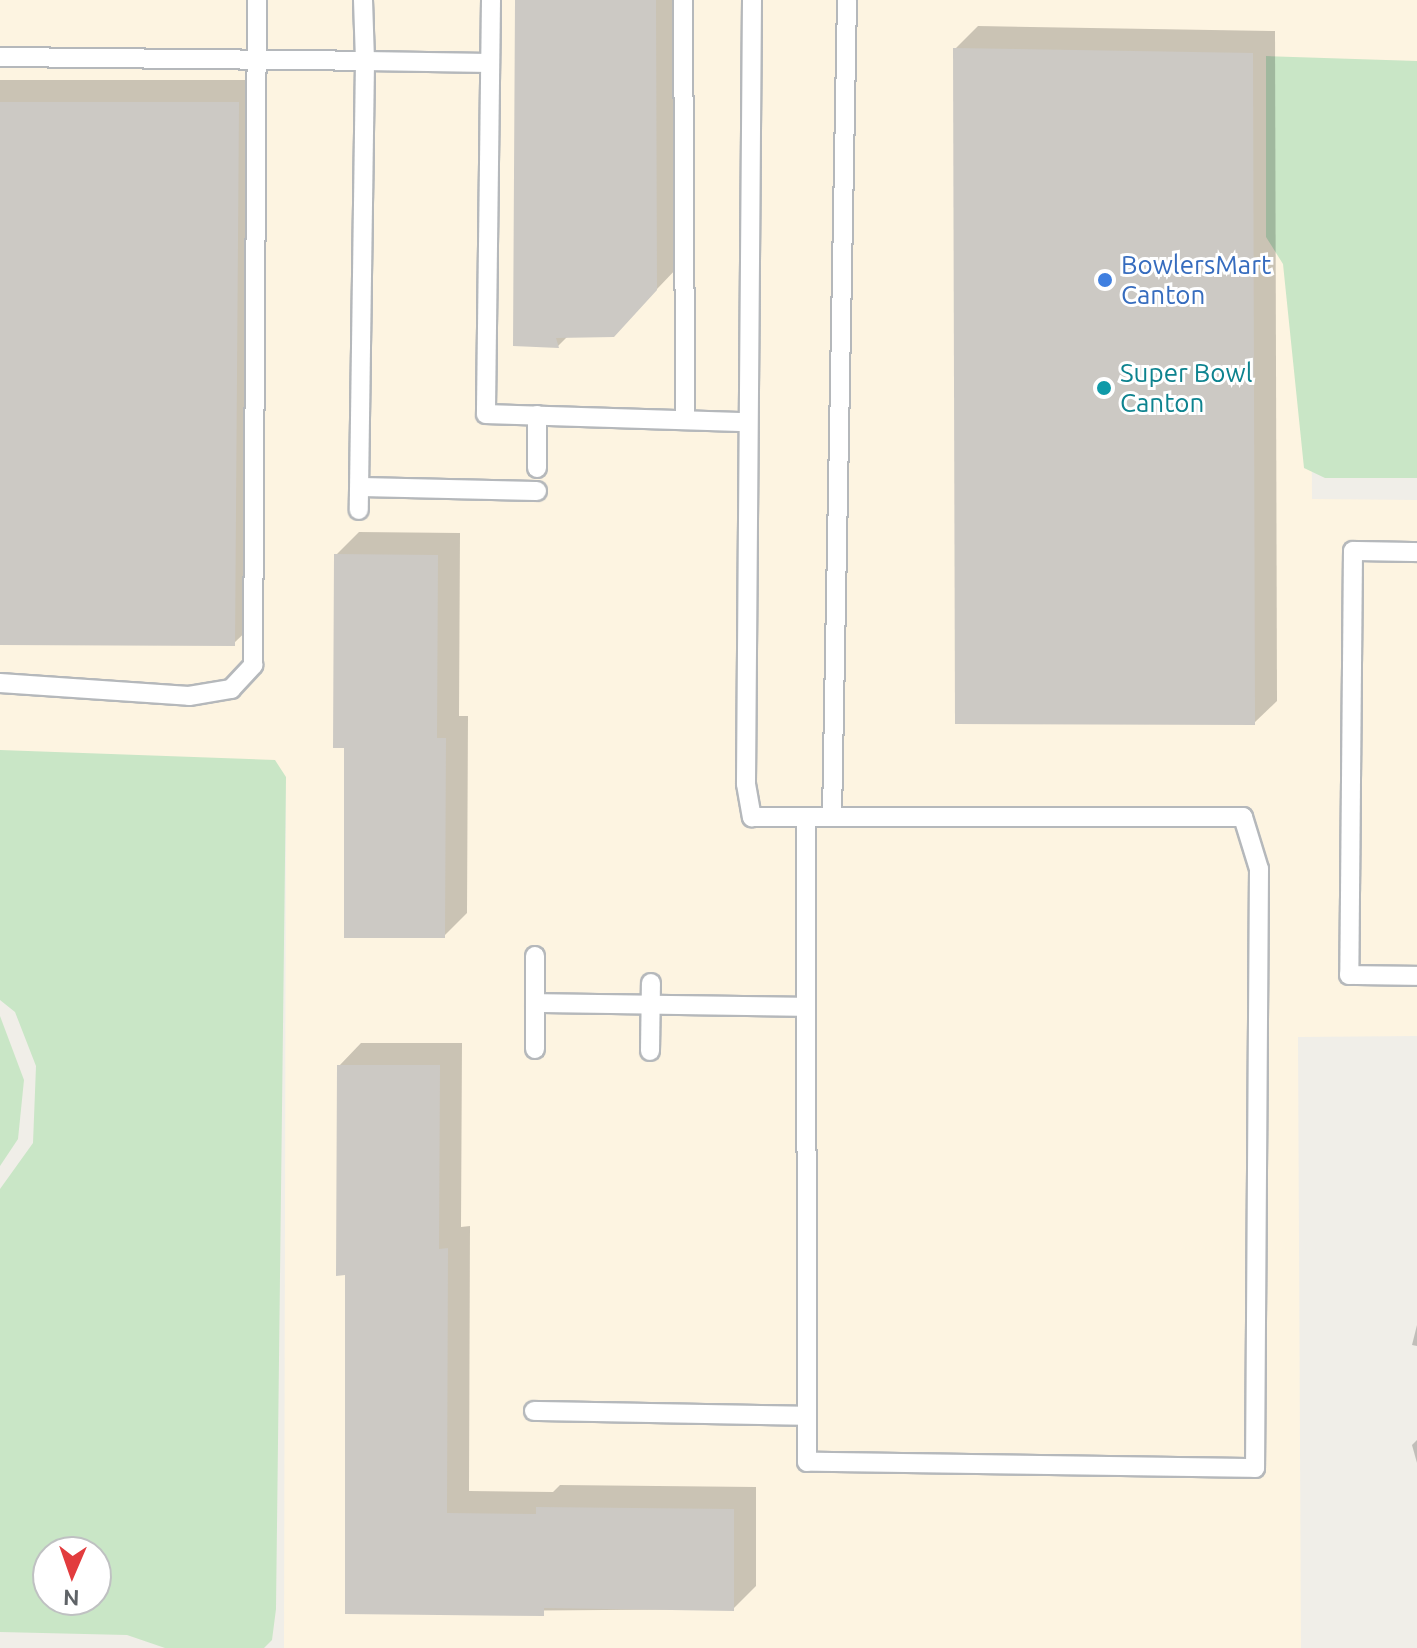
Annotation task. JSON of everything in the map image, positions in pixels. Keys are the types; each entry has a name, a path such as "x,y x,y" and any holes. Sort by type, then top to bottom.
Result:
{"lane":[{"path":"0,683 189,696 231,689 253,665 257,0"},
{"path":"359,510 365,61 363,0"},
{"path":"491,0 486,414 747,422"},
{"path":"683,0 685,420"},
{"path":"752,0 746,784 752,817 806,817 1243,817 1259,869 1255,1468 807,1462 806,817"},
{"path":"832,817 847,0"},
{"path":"0,57 490,63"},
{"path":"537,415 537,468"},
{"path":"360,487 537,491"},
{"path":"1417,552 1353,551 1349,975 1417,976"},
{"path":"535,956 535,1049"},
{"path":"650,1051 651,983"},
{"path":"535,1003 806,1007"},
{"path":"534,1411 807,1416"}],"shaded area":[{"path":"0,0 1417,0 1417,61 1310,60 1312,499 1417,500 1417,1036 1298,1037 1301,1648 284,1648 286,778 0,768"}],"green space":[{"path":"1266,56 1417,61 1417,478 1325,478 1304,468 1283,264 1266,237"},
{"path":"0,750 275,760 286,777 276,1609 272,1640 264,1648 165,1648 127,1635 0,1632 0,1189 33,1143 36,1066 15,1012 0,1000"},
{"path":"0,1016 24,1080 18,1139 0,1166"}],"building":[{"path":"515,0 656,0 657,290 614,337 556,338 559,348 513,346"},
{"name":"Super Bowl Canton","path":"953,48 1253,53 1255,725 955,724"},
{"path":"0,102 239,102 235,646 0,645"},
{"path":"334,554 438,555 437,738 446,738 445,938 344,938 344,748 333,748"},
{"path":"337,1065 440,1065 439,1249 448,1248 447,1513 536,1514 536,1507 734,1509 734,1611 544,1608 544,1616 345,1614 345,1275 336,1276"}],"place":[{"name":"BowlersMart Canton","path":"1105,280"},
{"name":"Super Bowl Canton","path":"1104,388"}]}
